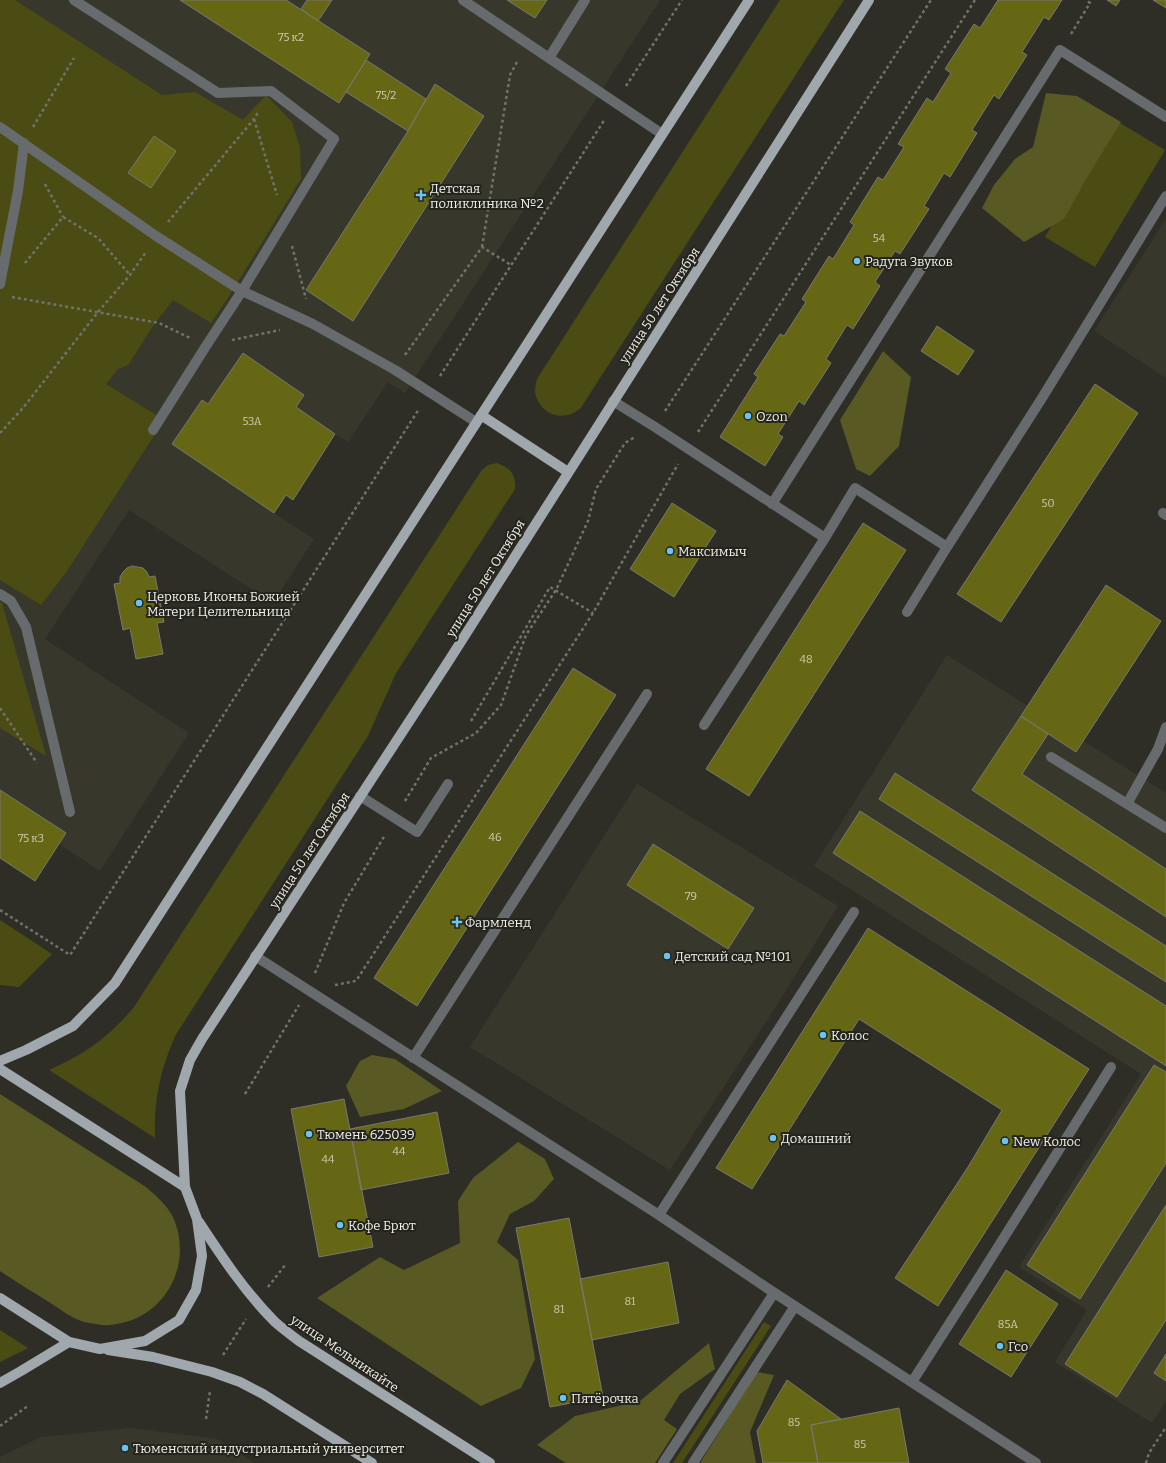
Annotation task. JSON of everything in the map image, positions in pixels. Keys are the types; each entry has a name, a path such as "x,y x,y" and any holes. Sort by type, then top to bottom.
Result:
{"main road":[{"path":"0,1061 26,1050 73,1026 115,983 749,0"},
{"name":"улица 50 лет Октября","path":"197,1219 185,1187 180,1090 190,1060 255,956 448,662 869,0"},
{"path":"479,418 568,472"},
{"path":"0,1069 185,1187"},
{"path":"100,1349 145,1341 179,1320 196,1290 202,1256 197,1219"},
{"name":"улица Мельникайте","path":"197,1219 225,1262 256,1302 276,1323 299,1341 490,1463"},
{"path":"0,1298 69,1342 100,1349 153,1357 212,1372 240,1382 263,1394 372,1463"},
{"path":"0,1383 69,1342"}],"lane":[{"path":"74,0 218,93 271,91 334,139 242,291 153,430"},
{"path":"463,0 662,134"},
{"path":"549,58 585,0"},
{"path":"772,504 1060,50 1166,117"},
{"path":"0,127 156,236 242,291 313,324 395,370 430,393 479,418"},
{"path":"0,284 18,191 24,143"},
{"path":"906,612 1042,398 1166,196"},
{"path":"613,401 825,538"},
{"path":"704,725 825,538 855,488 947,547"},
{"path":"0,594 11,601 26,628 70,812"},
{"path":"412,1058 647,694"},
{"path":"1127,804 1158,749 1166,727"},
{"path":"1051,757 1166,828"},
{"path":"360,796 417,832 448,784"},
{"path":"659,1215 854,912"},
{"path":"255,956 659,1215 774,1293 1036,1463"},
{"path":"912,1382 1111,1067"},
{"path":"664,1463 774,1293"},
{"path":"693,1463 795,1306"}],"path":[{"path":"0,910 70,955 682,0"},
{"path":"556,590 588,521 596,489 625,443 655,427 931,0"},
{"path":"245,1094 308,990 356,980 593,612 687,448 975,0"},
{"path":"1060,50 1090,3 1086,0"},
{"path":"395,370 482,247 510,75 527,43"},
{"path":"24,143 74,58"},
{"path":"0,434 24,408 98,312 130,275 156,236 254,119 271,91"},
{"path":"24,263 63,217 98,238 130,275"},
{"path":"482,247 511,265"},
{"path":"8,297 159,323 206,346 282,330"},
{"path":"471,721 550,587 593,612"},
{"path":"0,708 40,766"},
{"path":"206,1419 212,1372 256,1302 286,1264"},
{"path":"0,1426 29,1405"},
{"path":"1146,1463 1150,1453 1166,1427"}],"shaded area":[{"path":"0,0 660,0 405,393 388,382 348,442 335,434 293,500 286,495 274,513 314,539 273,603 129,510 45,639 189,733 100,871 59,844 0,858"},
{"path":"0,0 15,0 162,95 195,92 243,120 266,95 292,122 300,147 301,179 211,323 173,300 153,326 128,365 118,369 106,384 164,420 67,571 41,605 0,580"},
{"path":"780,0 844,0 580,409 568,415 562,416 551,414 539,403 537,398 535,392 537,379"},
{"path":"1046,93 1077,96 1121,122 1064,219 1024,242 982,208 994,185 1015,159 1033,147"},
{"path":"1115,120 1165,150 1095,267 1045,237"},
{"path":"1166,219 1166,378 1094,331"},
{"path":"883,351 911,377 899,446 870,476 856,469 840,420"},
{"path":"497,463 506,467 512,473 515,480 515,489 396,673 368,736 175,1036 165,1062 159,1086 155,1138 49,1070 74,1058 95,1044 115,1028 134,1007 481,471 488,465"},
{"path":"0,602 2,603 46,756 0,728"},
{"path":"947,655 1166,793 1166,1401 1152,1423 1055,1362 1087,1310 1019,1267 1141,1074 814,866"},
{"name":"Детский сад №101","path":"637,784 838,906 777,1005 670,1170 470,1047"},
{"path":"0,920 52,954 19,987 0,985"},
{"path":"372,1055 395,1059 442,1091 404,1109 360,1117 346,1086 360,1061"},
{"path":"0,1094 146,1187 171,1213 178,1232 180,1248 179,1263 175,1278 168,1291 158,1303 146,1313 132,1320 113,1325 84,1322 66,1313 0,1271"},
{"path":"518,1142 545,1159 554,1179 534,1201 510,1214 497,1242 518,1260 535,1359 521,1388 481,1406 317,1298 380,1257 404,1270 460,1243 458,1201 473,1178"},
{"path":"764,1322 771,1326 682,1463 673,1463"},
{"path":"0,1330 28,1348 0,1362"},
{"path":"709,1343 715,1369 680,1394 664,1420 677,1429 655,1463 566,1463 537,1445 575,1416 640,1401"},
{"path":"757,1372 774,1375 750,1432 756,1463 700,1463"},
{"name":"Тюменский индустриальный университет","path":"132,1428 217,1439 255,1463 0,1463 0,1457 41,1437"}],"building":[{"path":"180,0 286,0 370,54 339,103"},
{"path":"307,0 332,0 318,21 301,9"},
{"path":"507,0 547,0 535,18"},
{"path":"998,0 1062,0 1049,20 1044,17 1022,52 1027,55 999,99 994,95 972,130 977,133 950,177 944,173 924,206 929,209 900,254 895,251 875,282 880,286 853,329 847,325 826,359 831,363 804,405 799,401 778,434 783,437 765,466 720,437 758,377 754,374 780,334 784,336 806,302 802,299 829,256 833,259 854,225 850,222 878,177 883,180 904,147 898,144 927,98 933,102 951,73 945,69 974,24 980,28"},
{"path":"1107,0 1120,0 1116,6"},
{"path":"1153,0 1166,0 1166,8"},
{"path":"366,60 426,99 408,131 346,92"},
{"path":"435,84 484,116 353,321 306,290 408,131"},
{"path":"154,136 176,151 151,188 128,173"},
{"path":"937,326 974,351 958,375 921,351"},
{"path":"243,353 304,395 296,407 335,434 293,500 286,495 274,513 172,444 202,400 208,404"},
{"path":"1095,384 1138,413 1001,622 957,594"},
{"path":"672,503 716,531 674,597 630,569"},
{"path":"863,523 906,550 749,796 706,769"},
{"name":"Церковь Иконы Божией Матери Целительница","path":"132,566 143,568 149,577 155,576 164,622 157,623 163,654 136,659 130,628 123,630 114,584 120,583 120,577 123,572"},
{"path":"1106,585 1161,621 1076,752 1021,716"},
{"path":"573,668 616,695 417,1006 374,978"},
{"path":"1021,716 1048,734 1022,774 1166,869 1166,917 972,790"},
{"path":"895,773 1166,946 1166,982 879,799"},
{"path":"0,790 66,833 35,881 0,858"},
{"path":"860,811 1166,1006 1166,1066 833,853"},
{"path":"653,844 754,908 728,949 627,885"},
{"path":"868,928 1089,1069 938,1306 895,1278 968,1167 1002,1110 859,1019 752,1189 716,1168"},
{"path":"1154,1065 1166,1072 1166,1163 1080,1299 1027,1265"},
{"path":"344,1099 373,1247 319,1257 291,1109"},
{"path":"437,1112 449,1173 361,1190 350,1129"},
{"path":"1166,1205 1166,1320 1117,1397 1065,1364"},
{"path":"569,1218 603,1397 550,1407 516,1228"},
{"path":"668,1262 679,1323 592,1340 580,1279"},
{"path":"1006,1270 1058,1304 1011,1377 959,1344"},
{"path":"1166,1354 1166,1381 1154,1373"},
{"path":"787,1380 841,1419 811,1425 818,1463 763,1463 757,1431"},
{"path":"899,1408 909,1463 818,1463 811,1425"}],"place":[{"name":"Детская поликлиника №2","path":"421,195"},
{"name":"Радуга Звуков","path":"857,261"},
{"name":"Ozon","path":"748,416"},
{"name":"Максимыч","path":"670,551"},
{"name":"Церковь Иконы Божией Матери Целительница","path":"139,603"},
{"name":"Фармленд","path":"457,922"},
{"name":"Детский сад №101","path":"667,956"},
{"name":"Колос","path":"823,1035"},
{"name":"Тюмень 625039","path":"309,1134"},
{"name":"Домашний","path":"773,1138"},
{"name":"New Колос","path":"1005,1141"},
{"name":"Кофе Брют","path":"340,1225"},
{"name":"Гсо","path":"1000,1346"},
{"name":"Пятёрочка","path":"563,1398"},
{"name":"Тюменский индустриальный университет","path":"125,1448"}]}
